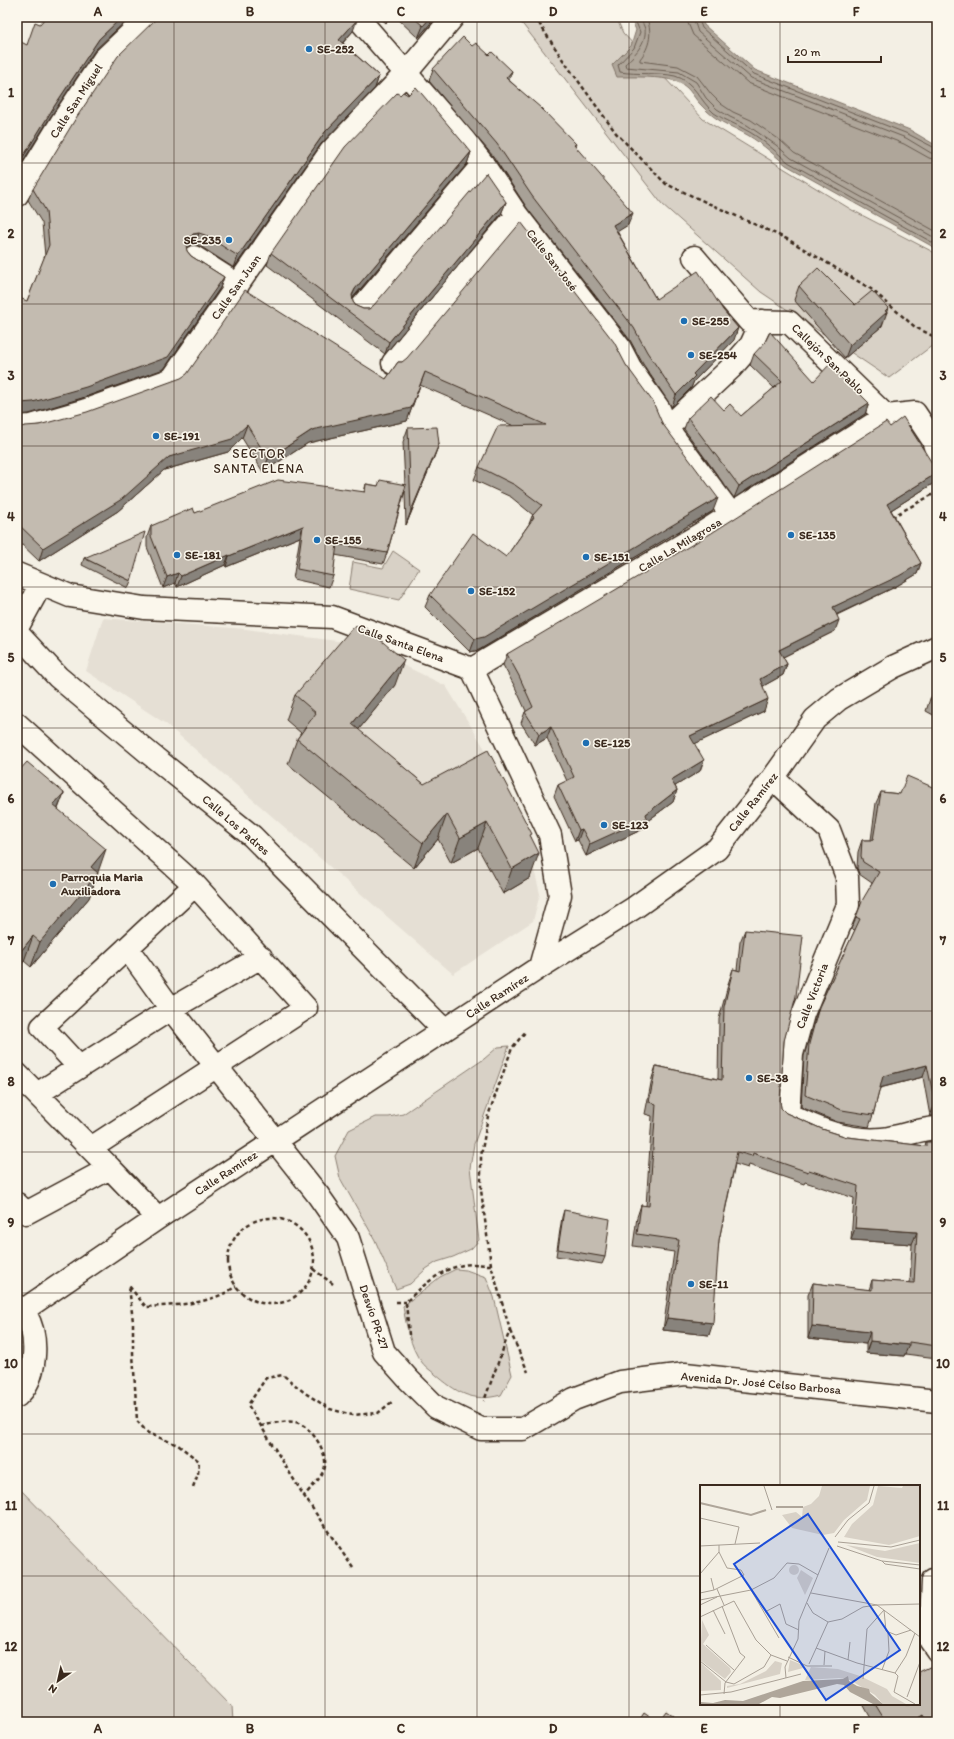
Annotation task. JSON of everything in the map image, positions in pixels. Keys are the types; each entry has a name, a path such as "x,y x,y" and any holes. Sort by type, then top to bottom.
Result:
{"street":[{"name":"Calle San Miguel","path":"17,195 104,59 148,17"},
{"name":"Calle San José","path":"357,17 483,164 517,215 620,348 632,371 658,409 667,428 731,514"},
{"name":"Calle San Juan","path":"17,427 31,426 86,410 172,379 331,151 406,73 452,17"},
{"path":"360,309 483,164"},
{"path":"393,363 455,287 517,215"},
{"path":"194,257 238,285"},
{"name":"Callejón San Pablo","path":"694,257 749,321 788,322 886,416"},
{"path":"667,428 731,368 751,345 762,321"},
{"path":"886,416 915,413 933,440 937,453"},
{"name":"Calle La Milagrosa","path":"472,669 699,535 886,416"},
{"name":"Calle Santa Elena","path":"17,574 70,596 144,608 332,617 472,669"},
{"path":"17,628 41,584"},
{"name":"Calle Los Padres","path":"17,633 58,677 150,754 252,836 444,1030"},
{"name":"Calle Ramírez","path":"19,1308 540,967 634,908 717,849 773,778 815,719 839,699 893,667 937,648"},
{"path":"472,669 550,835 560,895 540,967"},
{"path":"17,724 196,884 306,1008 91,1148"},
{"name":"Calle Victoria","path":"773,778 829,830 847,877 848,905 803,1014 792,1054 788,1114 814,1128 852,1139 882,1139 937,1128"},
{"path":"80,1067 42,1027 196,884"},
{"name":"Desvío PR-27","path":"127,948 171,1010 318,1195 348,1238 384,1352 436,1407 480,1429 523,1429"},
{"path":"37,1094 171,1010 261,957"},
{"path":"17,1074 158,1218"},
{"path":"17,1204 26,1213 110,1168"},
{"path":"17,1396 22,1392 33,1368 35,1341 26,1314 19,1308"},
{"name":"Avenida Dr. José Celso Barbosa","path":"523,1429 574,1399 620,1382 685,1374 937,1401"},
{"path":"937,1580 933,1580 930,1640 937,1650"}],"path":[{"path":"536,17 563,60 616,133 666,184 793,243 871,289 915,327 937,338"},
{"path":"892,518 937,492"},
{"path":"491,1265 481,1190 481,1156 488,1116 512,1048 526,1031"},
{"path":"275,1218 289,1222 300,1230 309,1242 314,1255 313,1269 308,1282 299,1294 287,1301 273,1304 259,1303 246,1296 236,1286 229,1274 227,1260 230,1245 248,1224 261,1219 275,1218"},
{"path":"192,1487 198,1474 198,1460 178,1445 148,1433 137,1421 132,1353 133,1322 129,1286 146,1308 204,1301 227,1293 236,1286"},
{"path":"510,1330 528,1372"},
{"path":"248,1405 304,1496 353,1568"},
{"path":"261,1426 274,1423 296,1422 310,1432 321,1445 325,1466 317,1482 304,1496"}],"shaded area":[{"path":"517,17 616,17 623,33 703,119 852,210 937,254 937,342 889,378 761,292 662,204"},
{"path":"393,551 419,569 399,600 349,589 353,562 383,568"},
{"path":"103,618 246,629 360,644 446,686 493,762 526,835 540,894 533,921 453,974 166,724 86,671"},
{"path":"509,1046 474,1144 470,1168 479,1240 471,1249 437,1262 426,1269 410,1284 396,1289 375,1240 340,1178 335,1156 349,1130 375,1117 389,1117 403,1114 484,1059 498,1047"},
{"path":"456,1269 466,1270 486,1277 494,1297 512,1375 501,1395 481,1398 473,1397 457,1391 424,1365 417,1356 411,1342 403,1306 440,1277"},
{"path":"17,1486 232,1706 233,1722 17,1722"}],"water":[{"path":"630,17 701,17 704,25 755,70 910,130 937,146 937,249 786,165 754,139 720,121 711,114 684,85 662,78 617,77 612,65 631,46 636,30"}],"building":[{"path":"46,17 122,17 99,39 17,165 17,40 27,45 35,22 40,24"},
{"path":"158,17 355,17 357,20 339,40 379,76 325,132 238,256 205,235 199,233 193,234 188,239 186,245 187,251 191,256 224,277 168,357 86,387 17,405 17,297 27,301 49,245 46,211 33,189 76,118 118,56"},
{"path":"413,17 431,17 423,26"},
{"path":"463,37 472,46 476,43 489,55 492,52 512,71 506,78 541,108 576,144 574,145 633,213 613,225 656,299 698,271 723,310 738,328 693,374 695,376 676,395 647,352 634,328 532,196 497,144 433,69"},
{"path":"416,87 471,152 355,289 352,295 353,302 356,306 363,309 369,309 374,305 486,173 506,202 389,342 271,253 345,147 397,93 400,95 403,92 408,95"},
{"path":"521,222 614,342 626,365 653,402 662,423 718,498 484,637 475,639 430,595 473,533 506,557 534,517 532,516 542,505 515,485 479,467 498,426 546,425 425,372 411,408 312,430 268,459 247,425 232,439 169,457 122,499 43,548 17,523 17,428 39,425 87,412 181,378 187,374 245,290 386,379 398,362 402,362 407,358"},
{"path":"818,268 855,305 872,291 888,308 885,311 887,312 850,345 799,286"},
{"path":"770,332 814,381 830,364 869,403 739,486 688,418 711,396 724,410 730,404 741,416 782,381 754,354 765,342"},
{"path":"903,417 937,471 937,473 887,504 921,563 899,576 833,607 839,620 779,650 787,664 760,679 768,699 690,736 704,760 671,780 677,790 646,814 647,818 590,844 582,829 579,830 558,785 574,777 551,727 539,734 525,712 533,707 507,654 710,534 886,422 890,427"},
{"path":"437,427 439,444 411,511 408,428"},
{"path":"278,480 365,492 366,484 378,486 380,480 406,485 387,553 337,544 333,576 297,569 303,526 229,555 181,576 178,573 167,577 151,536 151,526 193,508 195,513"},
{"path":"145,532 131,581 84,558"},
{"path":"364,626 404,660 352,724 424,784 488,750 532,834 530,835 539,853 512,869 487,823 460,838 447,814 423,843 297,739 316,713 295,695 353,627"},
{"path":"937,687 937,703 930,699"},
{"name":"Parroquia Maria Auxiliadora","path":"27,762 64,793 53,805 106,849 91,867 98,873 40,942 33,936 17,956 17,773"},
{"path":"907,776 937,789 937,1104 935,1104 927,1065 883,1076 873,1115 842,1110 805,1095 809,1044 819,1007 860,919 856,917 863,899 879,872 863,862 861,856 862,840 873,840 881,792 900,794"},
{"path":"745,930 803,936 796,996 784,1041 780,1101 781,1108 786,1113 822,1129 847,1137 926,1146 926,1142 937,1142 937,1346 909,1342 909,1345 870,1341 870,1332 812,1326 813,1283 872,1290 872,1280 914,1283 917,1232 855,1228 858,1186 809,1170 808,1172 753,1153 752,1156 737,1152 719,1240 713,1323 667,1318 679,1240 637,1234 641,1205 649,1206 656,1104 649,1102 656,1066 722,1080 724,1007 733,969 740,971"},
{"path":"564,1210 610,1219 605,1257 558,1249"},
{"path":"936,1664 937,1666 937,1722 927,1722 923,1715 911,1722 886,1722 876,1705 920,1705 920,1672"},
{"path":"666,1711 682,1722 658,1722"},
{"path":"644,1713 657,1722 638,1722"}],"place":[{"name":"SE-252","path":"309,49"},
{"name":"SE-235","path":"229,240"},
{"name":"SE-255","path":"684,321"},
{"name":"SE-254","path":"691,355"},
{"name":"SE-191","path":"156,436"},
{"name":"SE-135","path":"791,535"},
{"name":"SE-155","path":"317,540"},
{"name":"SE-181","path":"177,555"},
{"name":"SE-151","path":"586,557"},
{"name":"SE-152","path":"471,591"},
{"name":"SE-125","path":"586,743"},
{"name":"SE-123","path":"604,825"},
{"name":"Parroquia Maria Auxiliadora","path":"53,884"},
{"name":"SE-38","path":"749,1078"},
{"name":"SE-11","path":"691,1284"}],"district":[{"name":"SECTOR SANTA ELENA","path":"259,460"}]}
